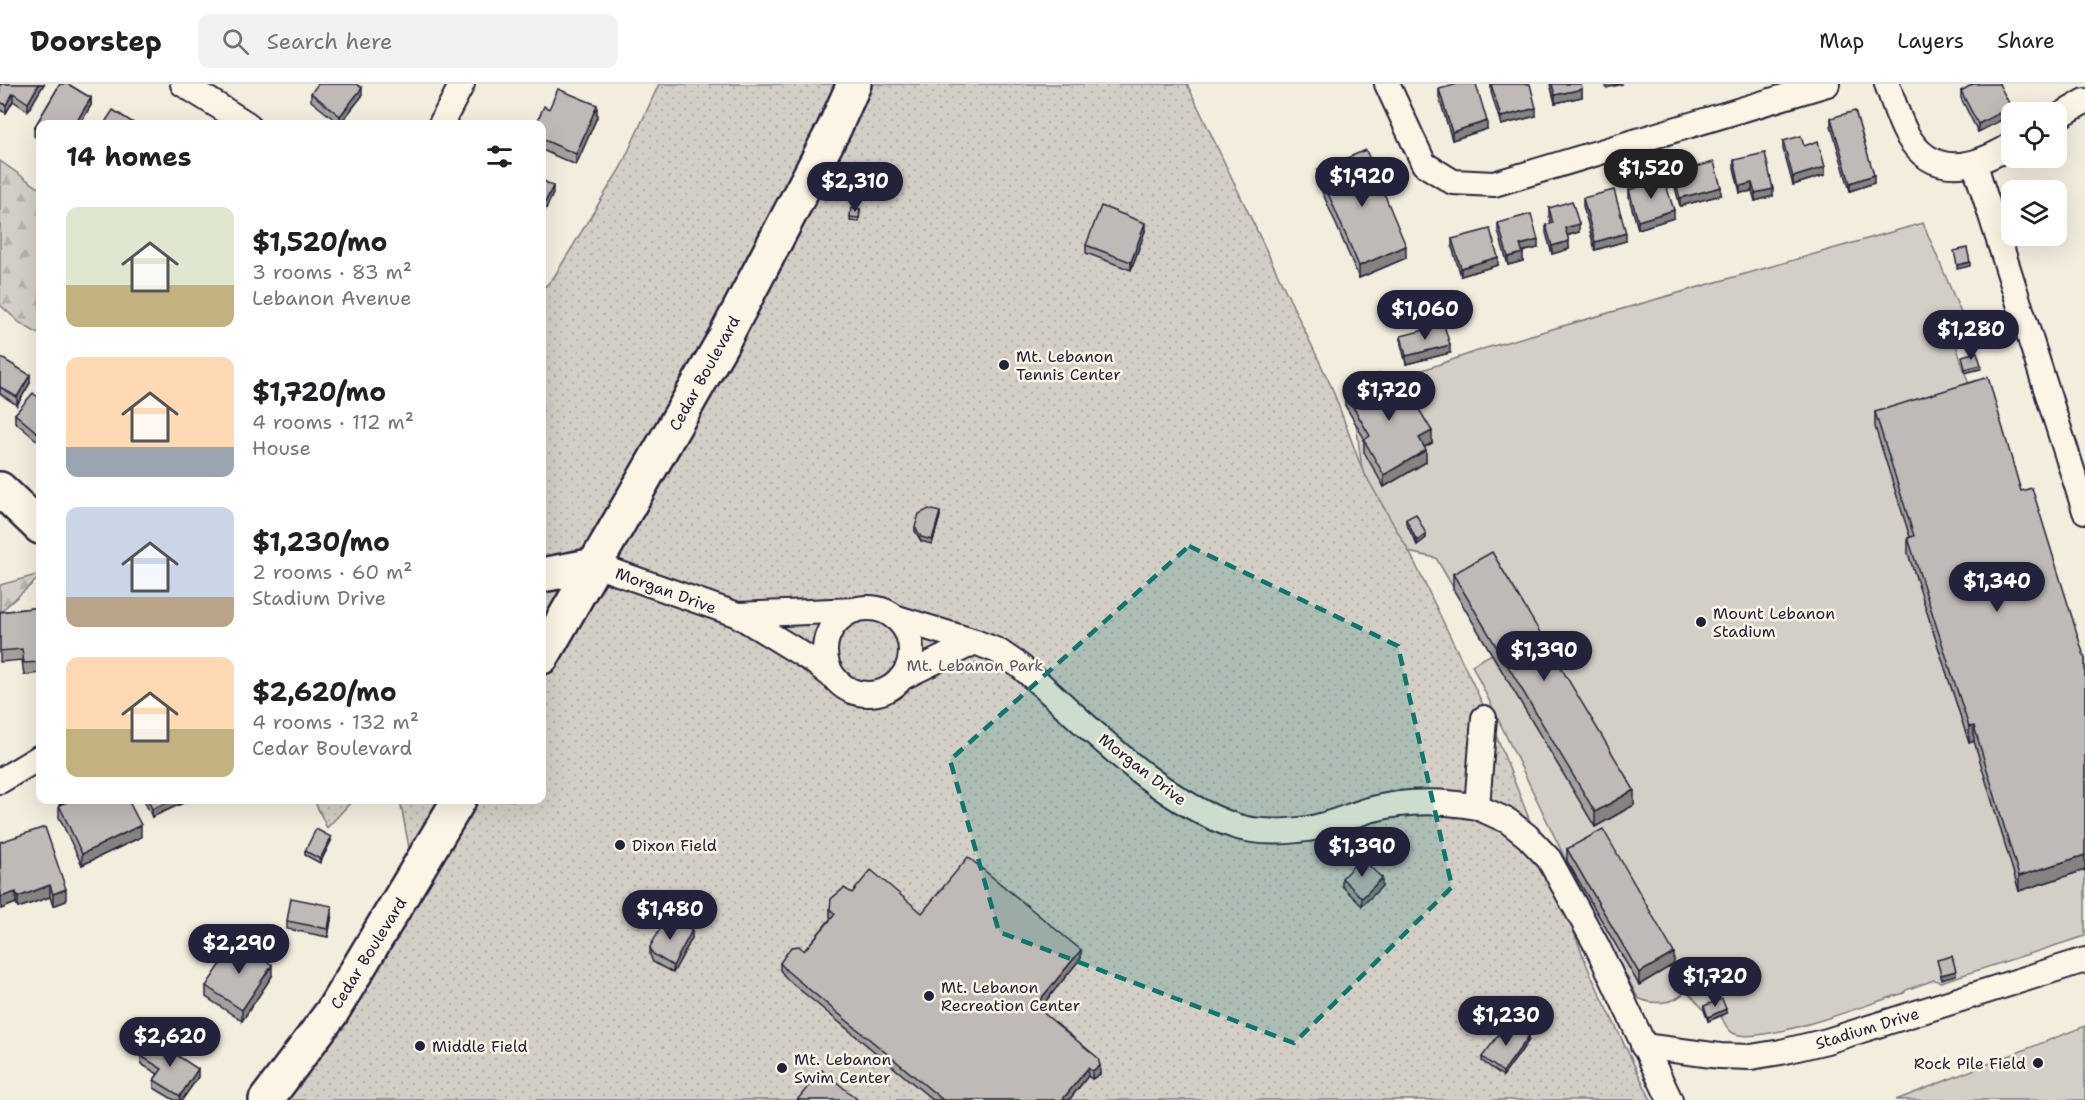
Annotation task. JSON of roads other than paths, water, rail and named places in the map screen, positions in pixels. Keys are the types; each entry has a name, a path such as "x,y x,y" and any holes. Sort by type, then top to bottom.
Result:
{"street":[{"path":"183,84 241,120"},
{"path":"443,120 462,84"},
{"name":"Cedar Boulevard","path":"546,650 723,340 834,129 854,84"},
{"path":"1387,84 1424,164 1453,182 1494,184 1827,84"},
{"path":"1887,84 1905,131 1914,145 1941,163 1975,165 2001,151"},
{"path":"2067,111 2085,100"},
{"path":"1975,165 2085,511"},
{"path":"0,489 36,523"},
{"path":"546,574 595,564"},
{"name":"Morgan Drive","path":"595,564 738,615 813,661 832,676"},
{"path":"870,608 894,617 909,638 909,665 903,677 893,687 867,695 854,693 842,686 832,676 826,664 824,650 827,636 839,619 858,609 870,608"},
{"name":"Morgan Drive","path":"738,615 858,609"},
{"name":"Morgan Drive","path":"894,617 998,651 1020,666 1165,790 1199,811 1237,826 1267,831 1309,829 1372,809 1408,802 1445,801 1477,807"},
{"path":"903,677 975,642"},
{"path":"1484,718 1477,807 1508,821 1527,836 1549,860 1597,946 1670,1100"},
{"path":"0,781 36,759"},
{"name":"Cedar Boulevard","path":"266,1100 332,1012 457,804"},
{"name":"Stadium Drive","path":"1643,1046 1720,1056 1751,1057 1781,1052 1827,1041 2085,960"}],"place":[{"name":"Mt. Lebanon Tennis Center","path":"1004,365"},
{"name":"Mount Lebanon Stadium","path":"1701,622"},
{"name":"Dixon Field","path":"620,845"},
{"name":"Mt. Lebanon Recreation Center","path":"929,996"},
{"name":"Middle Field","path":"420,1046"},
{"name":"Rock Pile Field","path":"2038,1063"},
{"name":"Mt. Lebanon Swim Center","path":"782,1068"}],"park label":[{"name":"Mt. Lebanon Park","path":"975,665"}]}
